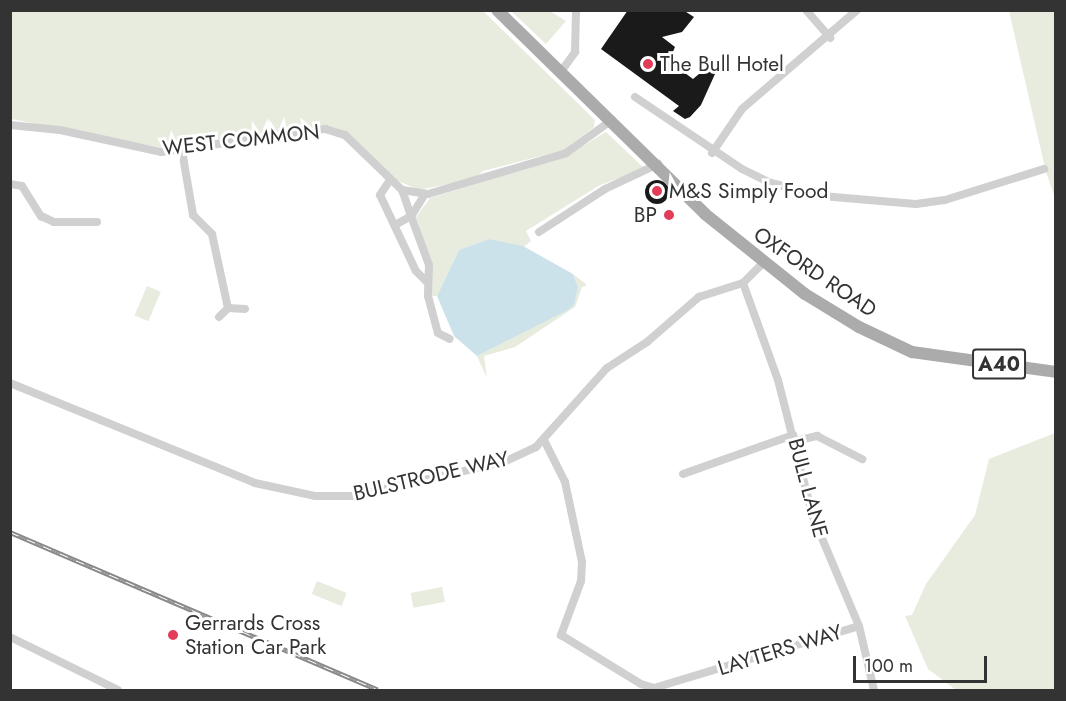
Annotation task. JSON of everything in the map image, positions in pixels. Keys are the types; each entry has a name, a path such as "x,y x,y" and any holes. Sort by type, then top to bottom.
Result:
{"main road":[{"name":"OXFORD ROAD","path":"497,10 560,73 658,164 705,214 763,263 859,327 912,352 1056,372"}],"street":[{"path":"560,73 575,52 576,10"},
{"path":"806,10 830,38"},
{"path":"712,153 742,109 830,38 857,10"},
{"path":"635,97 712,153 771,183 873,203 945,200 1044,169"},
{"name":"WEST COMMON","path":"10,125 60,130 161,152 182,151 325,129 345,135 402,190 425,194 566,153 613,120"},
{"path":"182,151 193,215 212,234 228,308"},
{"path":"539,232 605,189 658,164"},
{"path":"390,180 380,195 406,247 427,282 438,333 450,339"},
{"path":"10,184 22,186 41,216 54,222 97,222"},
{"path":"402,190 429,265 427,282"},
{"path":"395,225 411,216 425,194"},
{"path":"406,247 420,240"},
{"name":"BULSTRODE WAY","path":"10,383 200,464 315,496 353,496 504,462 544,442 607,368 647,342 699,297 743,283 763,263"},
{"name":"BULL LANE","path":"743,283 794,438 813,517 859,626 874,690"},
{"path":"219,317 228,308 245,309"},
{"path":"683,474 794,438 817,436 831,439 862,459"},
{"name":"LAYTERS WAY","path":"544,442 565,482 582,562 581,581 561,635 641,684 654,688 859,626"},
{"path":"10,637 118,690"}],"shaded area":[{"path":"10,11 483,11 595,120 594,127 564,150 483,171 474,179 419,190 391,178 361,145 325,126 211,145 164,148 11,119"},
{"path":"511,11 550,11 566,21 546,44"},
{"path":"1009,11 1055,11 1055,198 1046,172"},
{"path":"606,132 645,169 600,185 526,231 531,241 521,249 489,239 459,250 437,296 432,296 431,262 416,217 430,198 564,157"},
{"path":"573,274 587,285 582,287 575,307 515,347 484,356 487,378 477,356 573,305 578,287"},
{"path":"147,286 161,292 148,321 134,315"},
{"path":"1055,433 1055,690 956,690 928,669 905,616 912,615 926,584 975,515 989,459"},
{"path":"317,581 347,593 341,606 312,594"},
{"path":"442,587 445,602 413,608 411,593"}],"water":[{"path":"489,239 523,246 573,274 578,287 574,305 566,311 477,356 454,336 437,296 459,250"}],"building":[{"name":"The Bull Hotel","path":"628,10 683,10 694,17 682,32 662,37 675,47 669,61 693,79 706,68 715,74 701,105 690,117 685,119 673,111 679,106 601,49"},
{"name":"M&S Simply Food","path":"657,180 662,181 668,187 668,197 662,203 657,204 652,203 646,197 645,192 646,187 652,181"}],"railway":[{"path":"10,532 378,690"}],"place":[{"name":"The Bull Hotel","path":"648,64"},
{"name":"M&S Simply Food","path":"657,191"},
{"name":"BP","path":"669,215"},
{"name":"Gerrards Cross Station Car Park","path":"173,635"}]}
